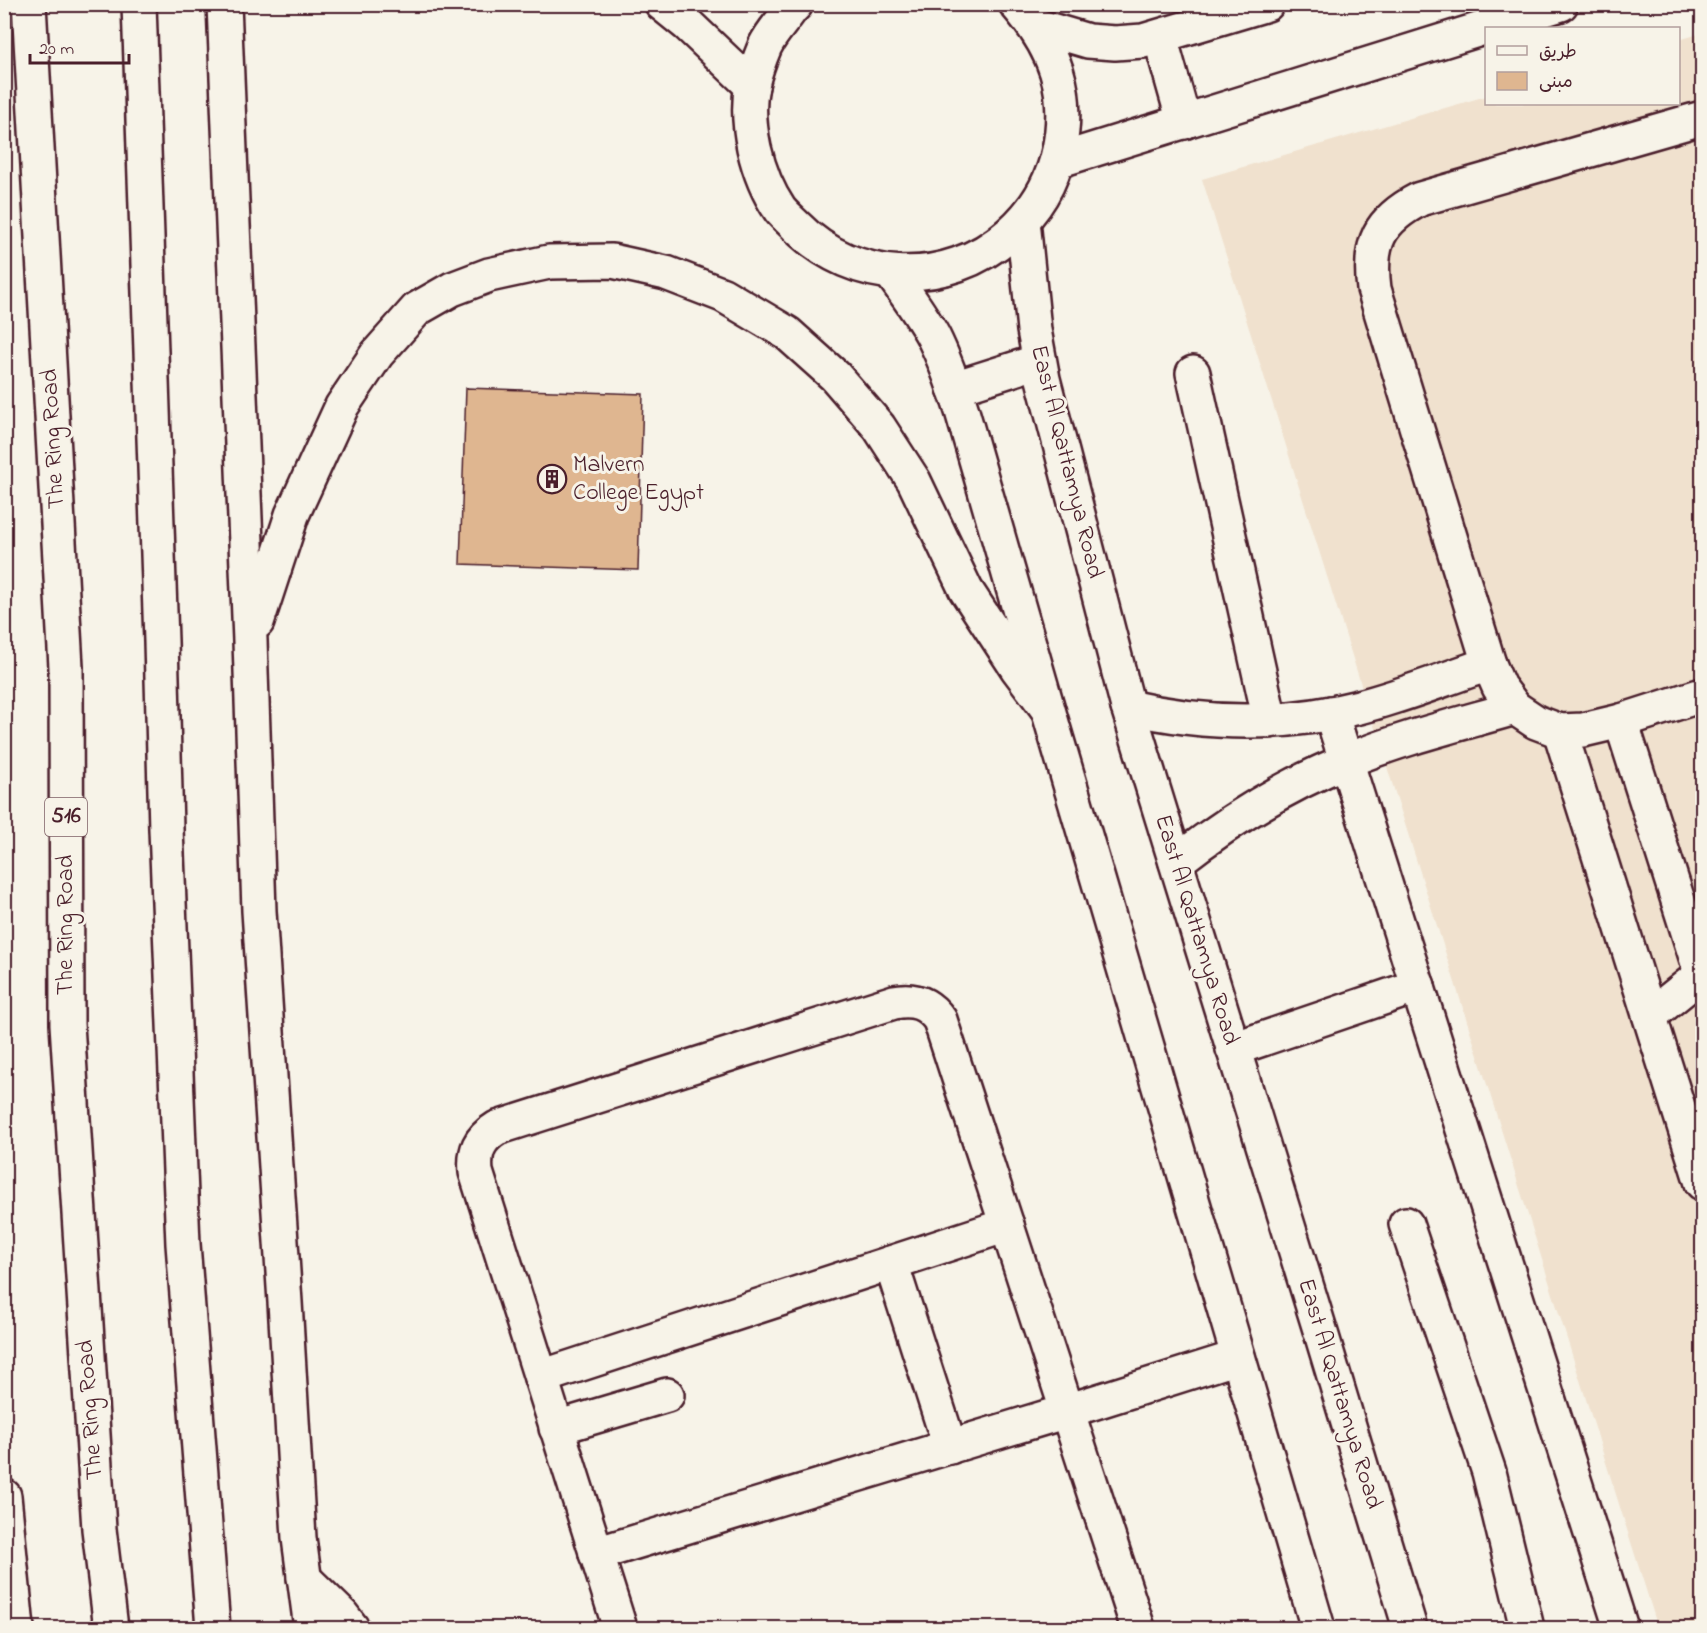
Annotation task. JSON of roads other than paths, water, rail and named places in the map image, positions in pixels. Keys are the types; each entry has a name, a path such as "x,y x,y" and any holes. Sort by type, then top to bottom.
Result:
{"main road":[{"name":"The Ring Road","path":"29,4 66,667 66,1024 99,1529 111,1629"},
{"path":"139,4 161,617 166,829 183,1244 213,1629"},
{"path":"224,4 259,911 299,1538 311,1629"},
{"path":"662,4 688,25 752,86"},
{"path":"796,4 766,45 752,86 750,129 760,172 781,210 811,241 849,262 891,273 928,272 964,263 996,246 1023,222 1038,203 1049,183 1057,161 1062,133 1063,104 1058,76 1048,49 1025,15"},
{"path":"1025,15 1088,41 1115,43 1160,37 1267,4"},
{"path":"1488,27 1561,4"},
{"path":"1057,161 1485,28"},
{"path":"1160,37 1184,122"},
{"path":"1702,118 1420,199 1400,209 1384,225 1375,245 1371,267 1374,289 1489,664 1499,687 1515,708 1536,722 1560,731 1583,730 1621,721 1702,695"},
{"name":"East Al Qattamya Road","path":"1023,222 1039,361 1128,707 1410,1629"},
{"path":"250,641 292,515 342,406 376,354 417,309 452,289 489,275 549,262 612,261 666,273 723,295 787,333 835,376 879,427 914,481 966,590 1017,668 1047,708"},
{"path":"891,273 914,304 934,338 954,388 974,449 1047,708 1318,1629"},
{"path":"954,388 1039,361"},
{"path":"1193,373 1270,721"},
{"path":"1128,707 1198,720 1270,721 1359,707 1489,664"},
{"path":"1176,862 1216,831 1259,803 1305,779 1347,760 1398,742 1515,708"},
{"path":"1331,713 1621,1629"},
{"path":"1621,721 1702,975 1650,1016"},
{"path":"1560,731 1702,1183"},
{"path":"1233,1049 1418,986"},
{"path":"620,1629 476,1172 477,1151 488,1134 497,1128 905,1000 928,1006 940,1020 1138,1629"},
{"path":"1406,1224 1489,1472 1527,1629"},
{"path":"541,1377 1007,1225"},
{"path":"891,1263 950,1447"},
{"path":"596,1554 1238,1357"},
{"path":"556,1428 667,1395"},
{"path":"4,1496 17,1629"},
{"path":"304,1578 352,1629"}],"place":[{"name":"Malvern College Egypt","path":"552,479"}]}
